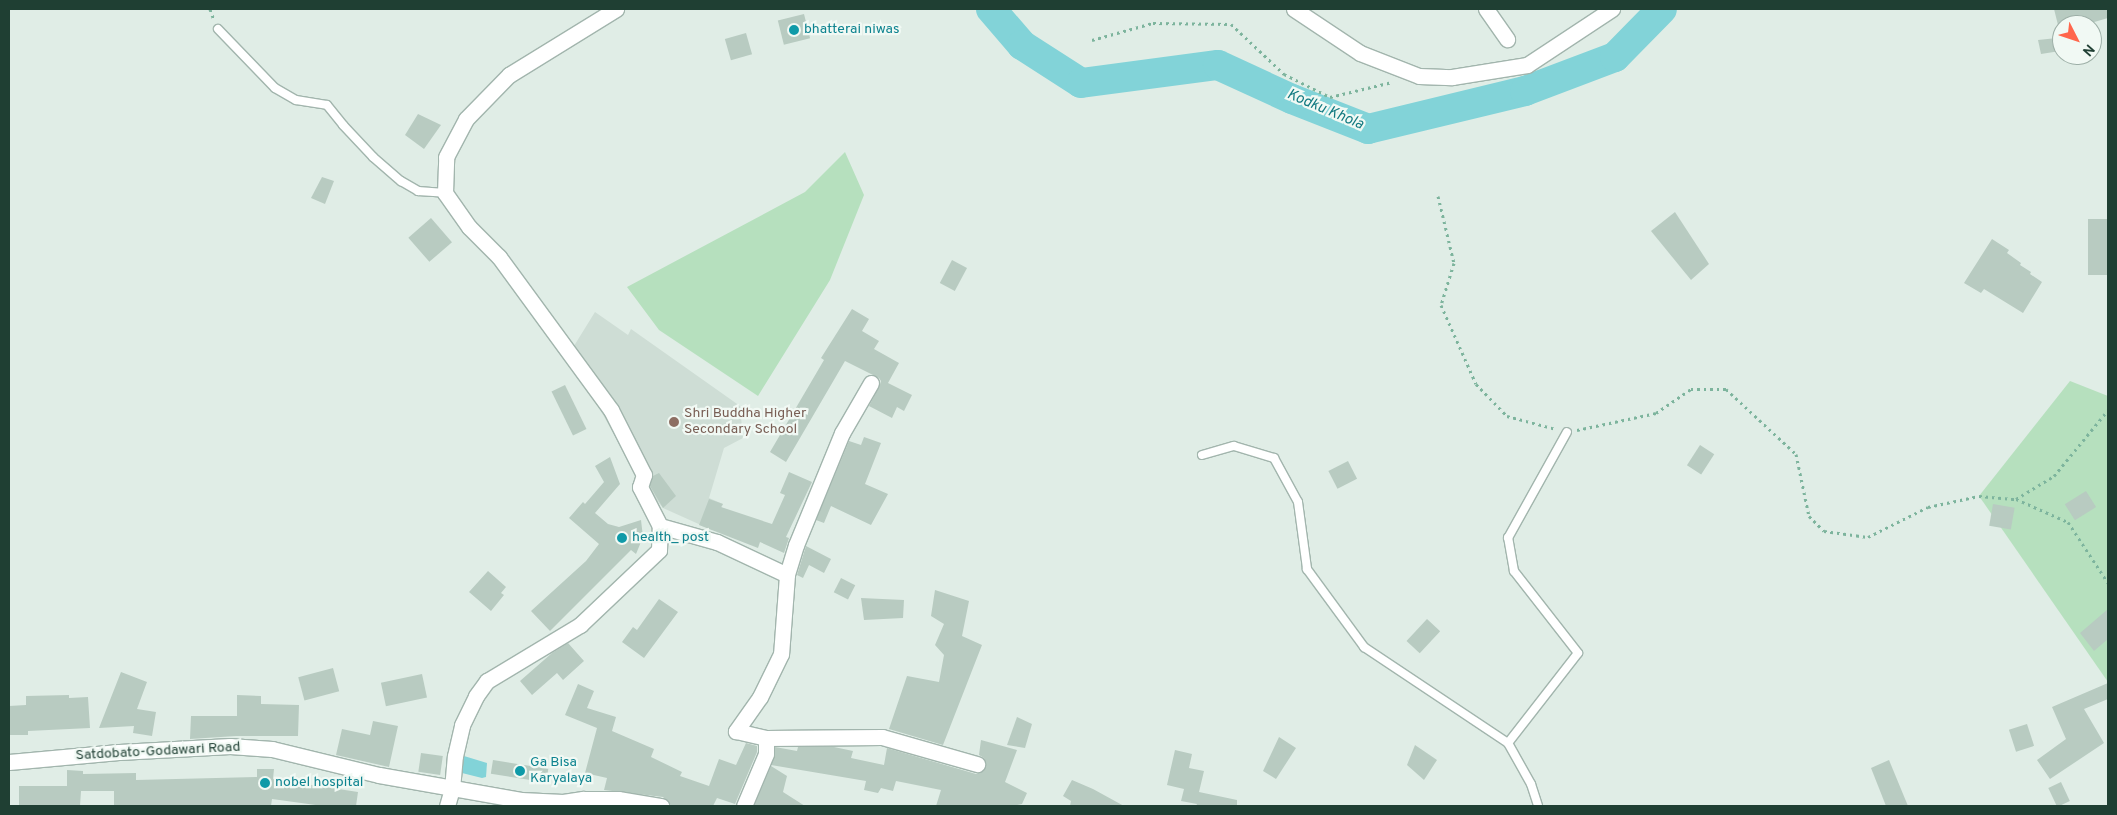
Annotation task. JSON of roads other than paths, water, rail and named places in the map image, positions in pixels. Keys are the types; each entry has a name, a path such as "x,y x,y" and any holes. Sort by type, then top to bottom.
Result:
{"street":[{"path":"447,806 452,789 455,756 462,726 476,696 487,681 580,625 659,550 660,526 640,487 644,475 611,410 499,257 469,227 446,193 446,157 466,119 509,75 616,9"},
{"path":"1294,9 1360,53 1419,76 1452,77 1527,66 1592,14 1612,9"},
{"path":"1486,9 1507,39"},
{"path":"871,384 842,433 796,545 787,575 780,654 760,697 736,731 766,738 882,737 977,764"},
{"path":"660,526 717,542 787,575"},
{"path":"744,806 766,754 766,738"},
{"name":"Satdobato-Godawari Road","path":"9,762 119,752 230,746 272,749 379,775 521,800 563,802 583,799 618,799 661,806"}],"lane":[{"path":"218,30 275,88 296,100 327,105 343,126 373,157 402,181 418,191 446,193"},
{"path":"1508,743 1578,653 1514,571 1508,538 1566,432"},
{"path":"1202,455 1234,446 1274,458 1298,502 1307,569 1364,647 1508,743 1531,784 1538,806"}],"water":[{"path":"464,756 487,763 486,777 482,778 462,773 459,770"}],"waterway":[{"name":"Kodku Khola","path":"991,9 1022,45 1081,83 1218,65 1292,99 1368,129 1525,91 1615,57 1662,9"}],"place":[{"name":"bhatterai niwas","path":"794,30"},
{"name":"Shri Buddha Higher Secondary School","path":"674,422"},
{"name":"health_ post","path":"622,538"},
{"name":"Ga Bisa Karyalaya","path":"520,771"},
{"name":"nobel hospital","path":"265,783"}]}
